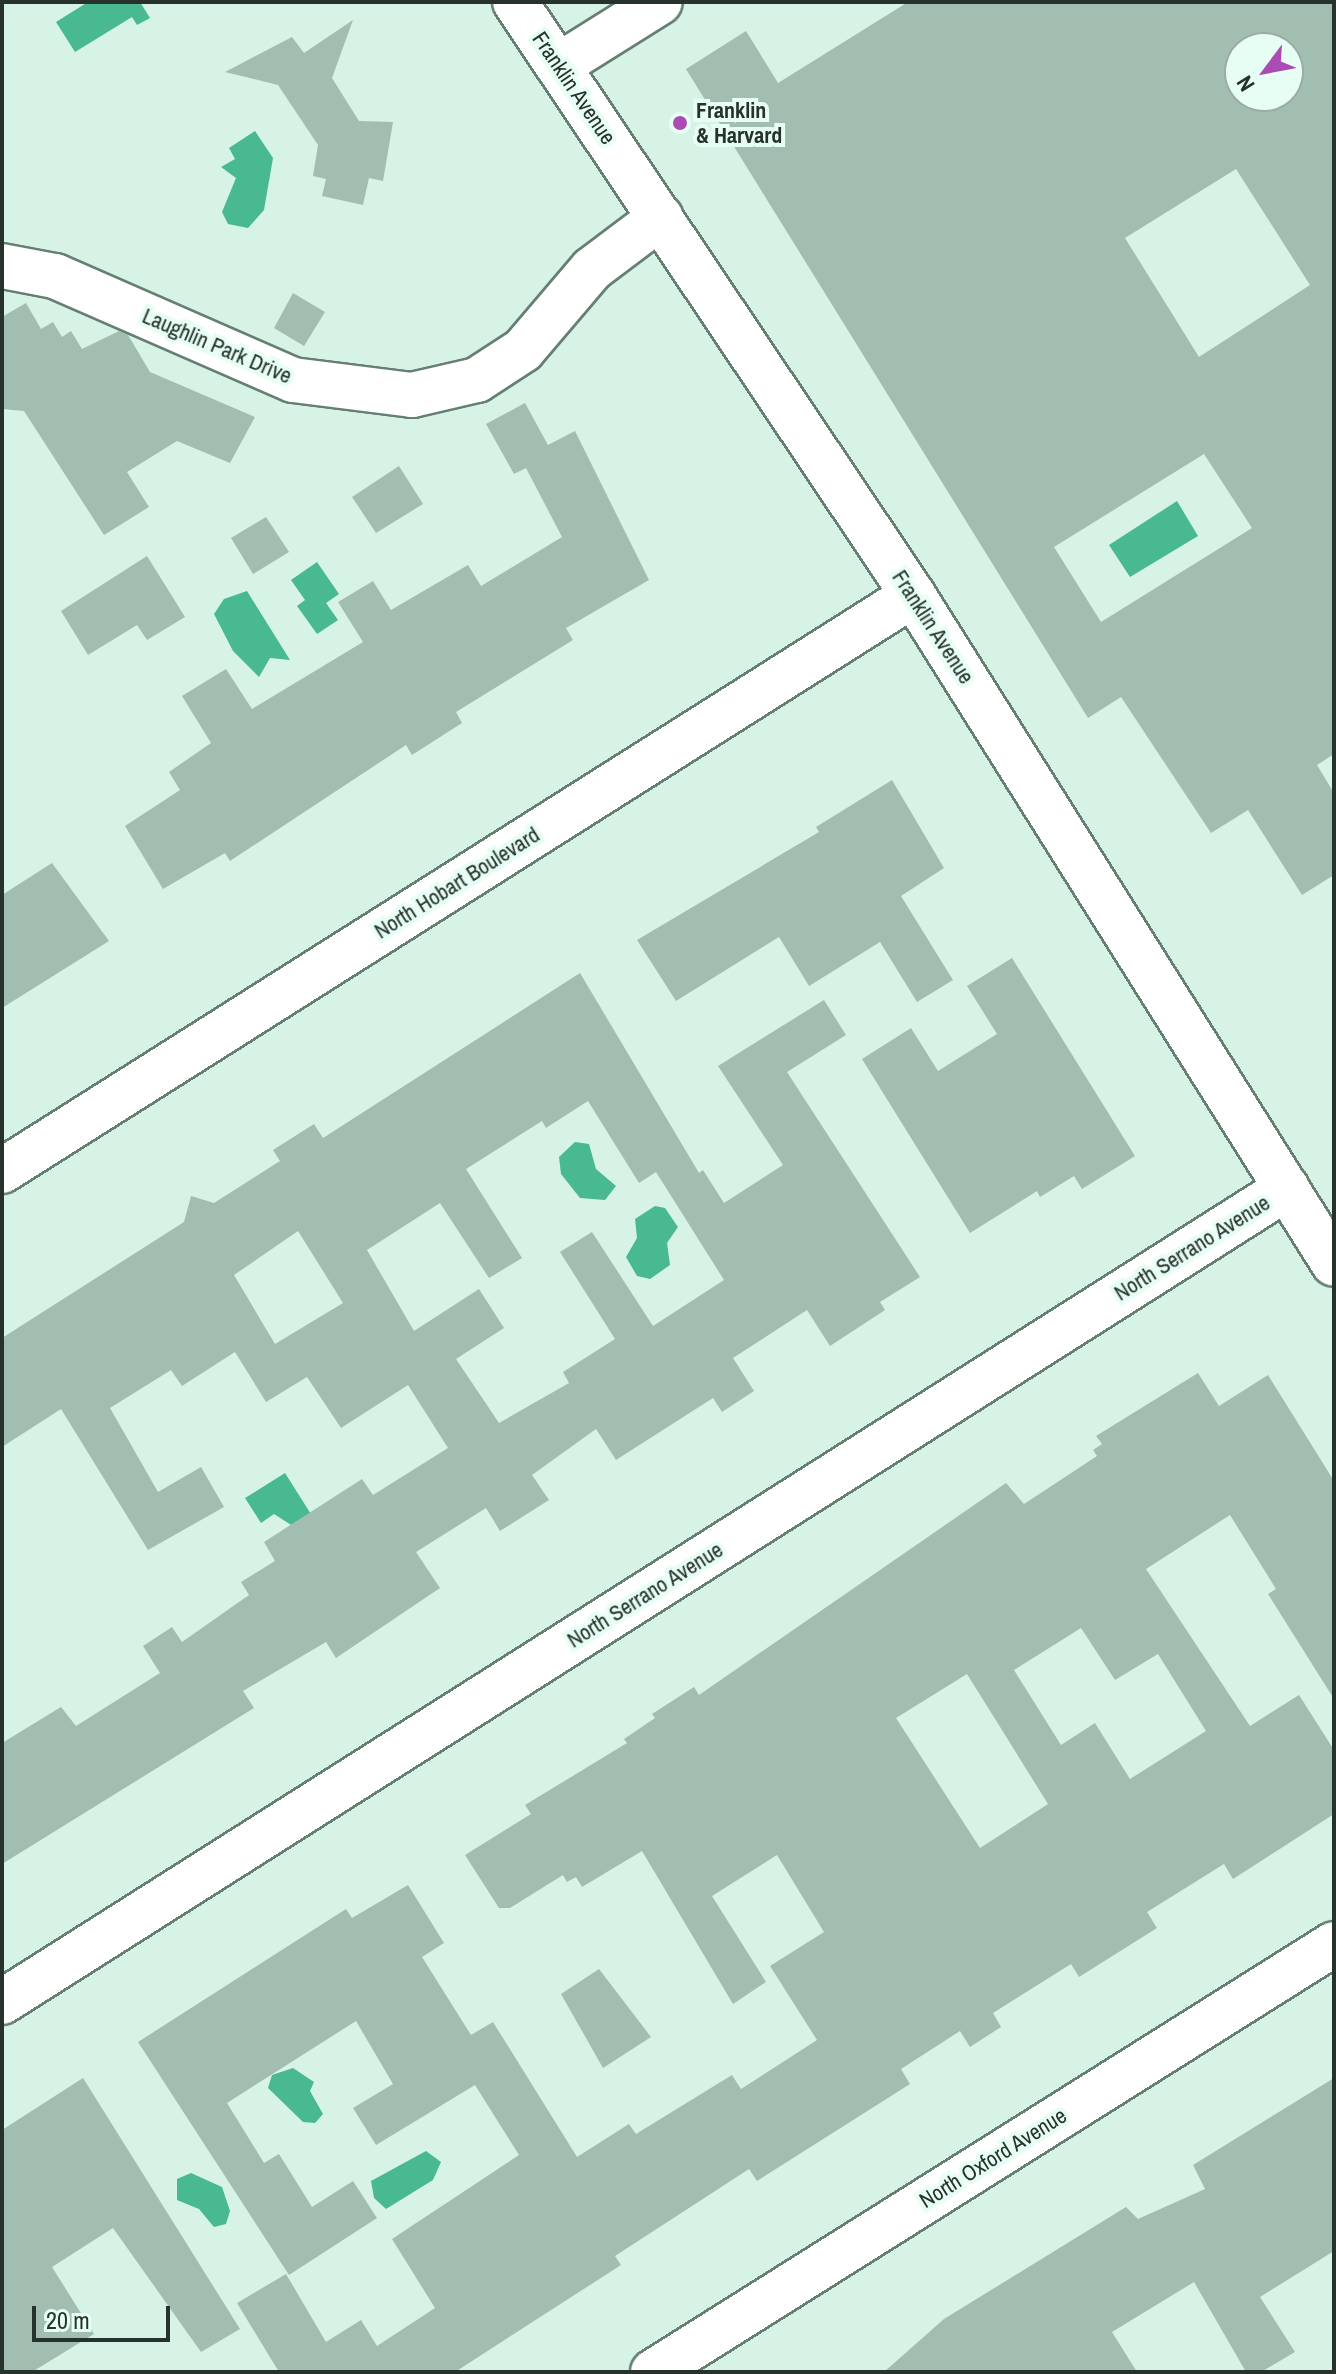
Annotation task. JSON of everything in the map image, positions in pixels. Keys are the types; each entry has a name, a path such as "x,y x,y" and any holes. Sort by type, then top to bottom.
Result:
{"street":[{"name":"Franklin Avenue","path":"515,2 913,595 1334,1264"},
{"path":"558,66 660,2"},
{"name":"Laughlin Park Drive","path":"2,266 55,276 293,380 412,395 477,380 523,350 592,269 661,217"},
{"name":"North Hobart Boulevard","path":"2,1171 913,595"},
{"name":"North Serrano Avenue","path":"2,2002 1287,1188"},
{"name":"North Oxford Avenue","path":"653,2372 1334,1944"}],"shaded area":[{"path":"88,2 140,2 150,18 137,25 132,17 75,52 56,22"},
{"path":"255,131 273,158 264,210 248,228 228,224 222,212 236,178 221,167 235,159 229,148"},
{"path":"1177,501 1198,536 1130,577 1109,545"},
{"path":"317,562 339,594 326,603 338,620 317,634 297,606 305,600 291,580"},
{"path":"247,591 290,660 270,658 259,677 233,651 214,614 224,599"},
{"path":"575,1142 589,1144 596,1169 616,1186 605,1200 580,1198 561,1174 559,1157"},
{"path":"655,1206 665,1208 678,1227 667,1243 670,1265 650,1279 637,1276 626,1257 637,1238 635,1219"},
{"path":"285,1473 321,1530 310,1537 274,1514 261,1523 245,1498"},
{"path":"293,2068 314,2082 310,2091 323,2114 315,2123 303,2122 268,2088 272,2075"},
{"path":"426,2151 441,2162 433,2180 386,2209 374,2198 371,2181"},
{"path":"191,2173 222,2187 230,2211 226,2224 214,2227 199,2209 177,2200 177,2179"}],"building":[{"path":"908,2 1334,2 1334,754 1317,765 1334,793 1334,875 1302,895 1248,810 1211,833 1121,697 1088,718 686,69 746,31 778,83","holes":["1236,169 1310,285 1199,357 1125,238","1204,454 1252,528 1101,622 1054,547"]},
{"path":"353,20 332,78 359,121 393,122 383,181 369,178 363,205 322,196 326,179 313,176 318,145 278,85 225,72 292,37 304,53"},
{"path":"293,293 325,312 304,346 274,328"},
{"path":"26,303 41,329 53,322 62,337 71,331 82,349 119,331 128,335 150,372 255,417 230,463 177,441 127,472 149,507 104,535 24,411 2,409 2,317"},
{"path":"525,403 548,445 575,431 649,580 566,628 573,640 456,712 462,723 412,755 406,745 230,861 225,853 163,889 125,826 180,790 169,772 211,743 182,696 226,669 252,709 363,642 338,602 373,581 391,610 468,565 481,586 562,537 526,468 514,474 486,424"},
{"path":"399,466 423,504 376,533 352,497"},
{"path":"266,517 289,552 253,574 231,538"},
{"path":"147,556 185,617 147,640 137,625 88,655 61,611"},
{"path":"892,780 944,868 901,896 953,980 917,1002 880,942 809,986 779,937 676,1001 637,940 819,832 816,827"},
{"path":"52,863 109,941 2,1008 2,895"},
{"path":"1012,958 1135,1156 1082,1189 1074,1176 1040,1197 1037,1191 970,1233 862,1059 911,1028 938,1071 997,1034 967,986"},
{"path":"580,973 699,1173 703,1170 724,1203 783,1165 718,1066 824,1000 846,1035 787,1072 920,1277 880,1302 885,1310 830,1346 807,1310 733,1358 754,1391 722,1412 713,1398 616,1460 596,1429 532,1475 549,1500 500,1531 486,1508 416,1552 440,1588 336,1658 326,1642 243,1691 254,1708 2,1864 2,1743 61,1707 76,1726 160,1673 143,1646 172,1627 182,1642 249,1595 241,1582 275,1561 264,1542 362,1479 373,1495 448,1448 408,1385 341,1428 307,1377 266,1402 235,1352 182,1386 171,1370 110,1408 158,1492 201,1467 224,1507 148,1550 61,1409 2,1447 2,1338 184,1222 191,1196 214,1203 280,1161 273,1150 314,1124 323,1138","holes":["588,1101 639,1183 656,1172 724,1280 653,1326 592,1232 560,1252 615,1339 563,1372 569,1383 499,1423 456,1359 504,1328 479,1289 414,1331 367,1250 440,1203 489,1278 522,1258 466,1169 542,1121 546,1128","298,1231 343,1303 275,1344 234,1275"]},
{"path":"1198,1373 1219,1406 1268,1375 1334,1481 1334,1699 1268,1594 1276,1589 1230,1515 1146,1569 1250,1726 1299,1695 1334,1750 1334,1814 1233,1879 1224,1864 1147,1912 1157,1928 1079,1977 1071,1964 993,2013 1001,2027 970,2047 960,2031 901,2069 910,2084 757,2181 749,2169 615,2256 621,2265 455,2372 279,2372 237,2303 286,2274 326,2342 361,2320 377,2346 435,2308 392,2239 519,2155 475,2085 376,2145 353,2108 393,2084 356,2021 227,2103 264,2163 279,2154 312,2207 353,2181 377,2218 289,2275 138,2042 346,1909 352,1918 408,1885 444,1943 422,1957 471,2035 493,2022 577,2157 629,2124 636,2134 732,2075 741,2089 817,2040 770,1966 824,1932 777,1855 712,1896 766,1982 733,2004 642,1851 582,1887 576,1877 567,1882 563,1875 510,1908 499,1908 465,1855 531,1814 525,1805 627,1743 624,1739 655,1718 652,1714 694,1687 699,1695 1006,1483 1024,1504 1097,1456 1093,1450 1102,1444 1096,1436","holes":["1081,1628 1115,1680 1158,1654 1206,1731 1130,1779 1095,1723 1061,1745 1014,1670","967,1674 1048,1804 980,1848 896,1718"]},
{"path":"599,1969 651,2037 603,2068 561,1994"},
{"path":"83,2078 240,2329 201,2352 113,2228 52,2267 94,2334 32,2372 2,2372 2,2130"},
{"path":"1334,2078 1334,2251 1260,2297 1295,2352 1261,2372 1246,2372 1194,2282 1112,2332 1137,2372 884,2372 944,2319 1126,2207 1138,2219 1205,2189 1193,2165"}],"place":[{"name":"Franklin & Harvard","path":"680,123"}]}
